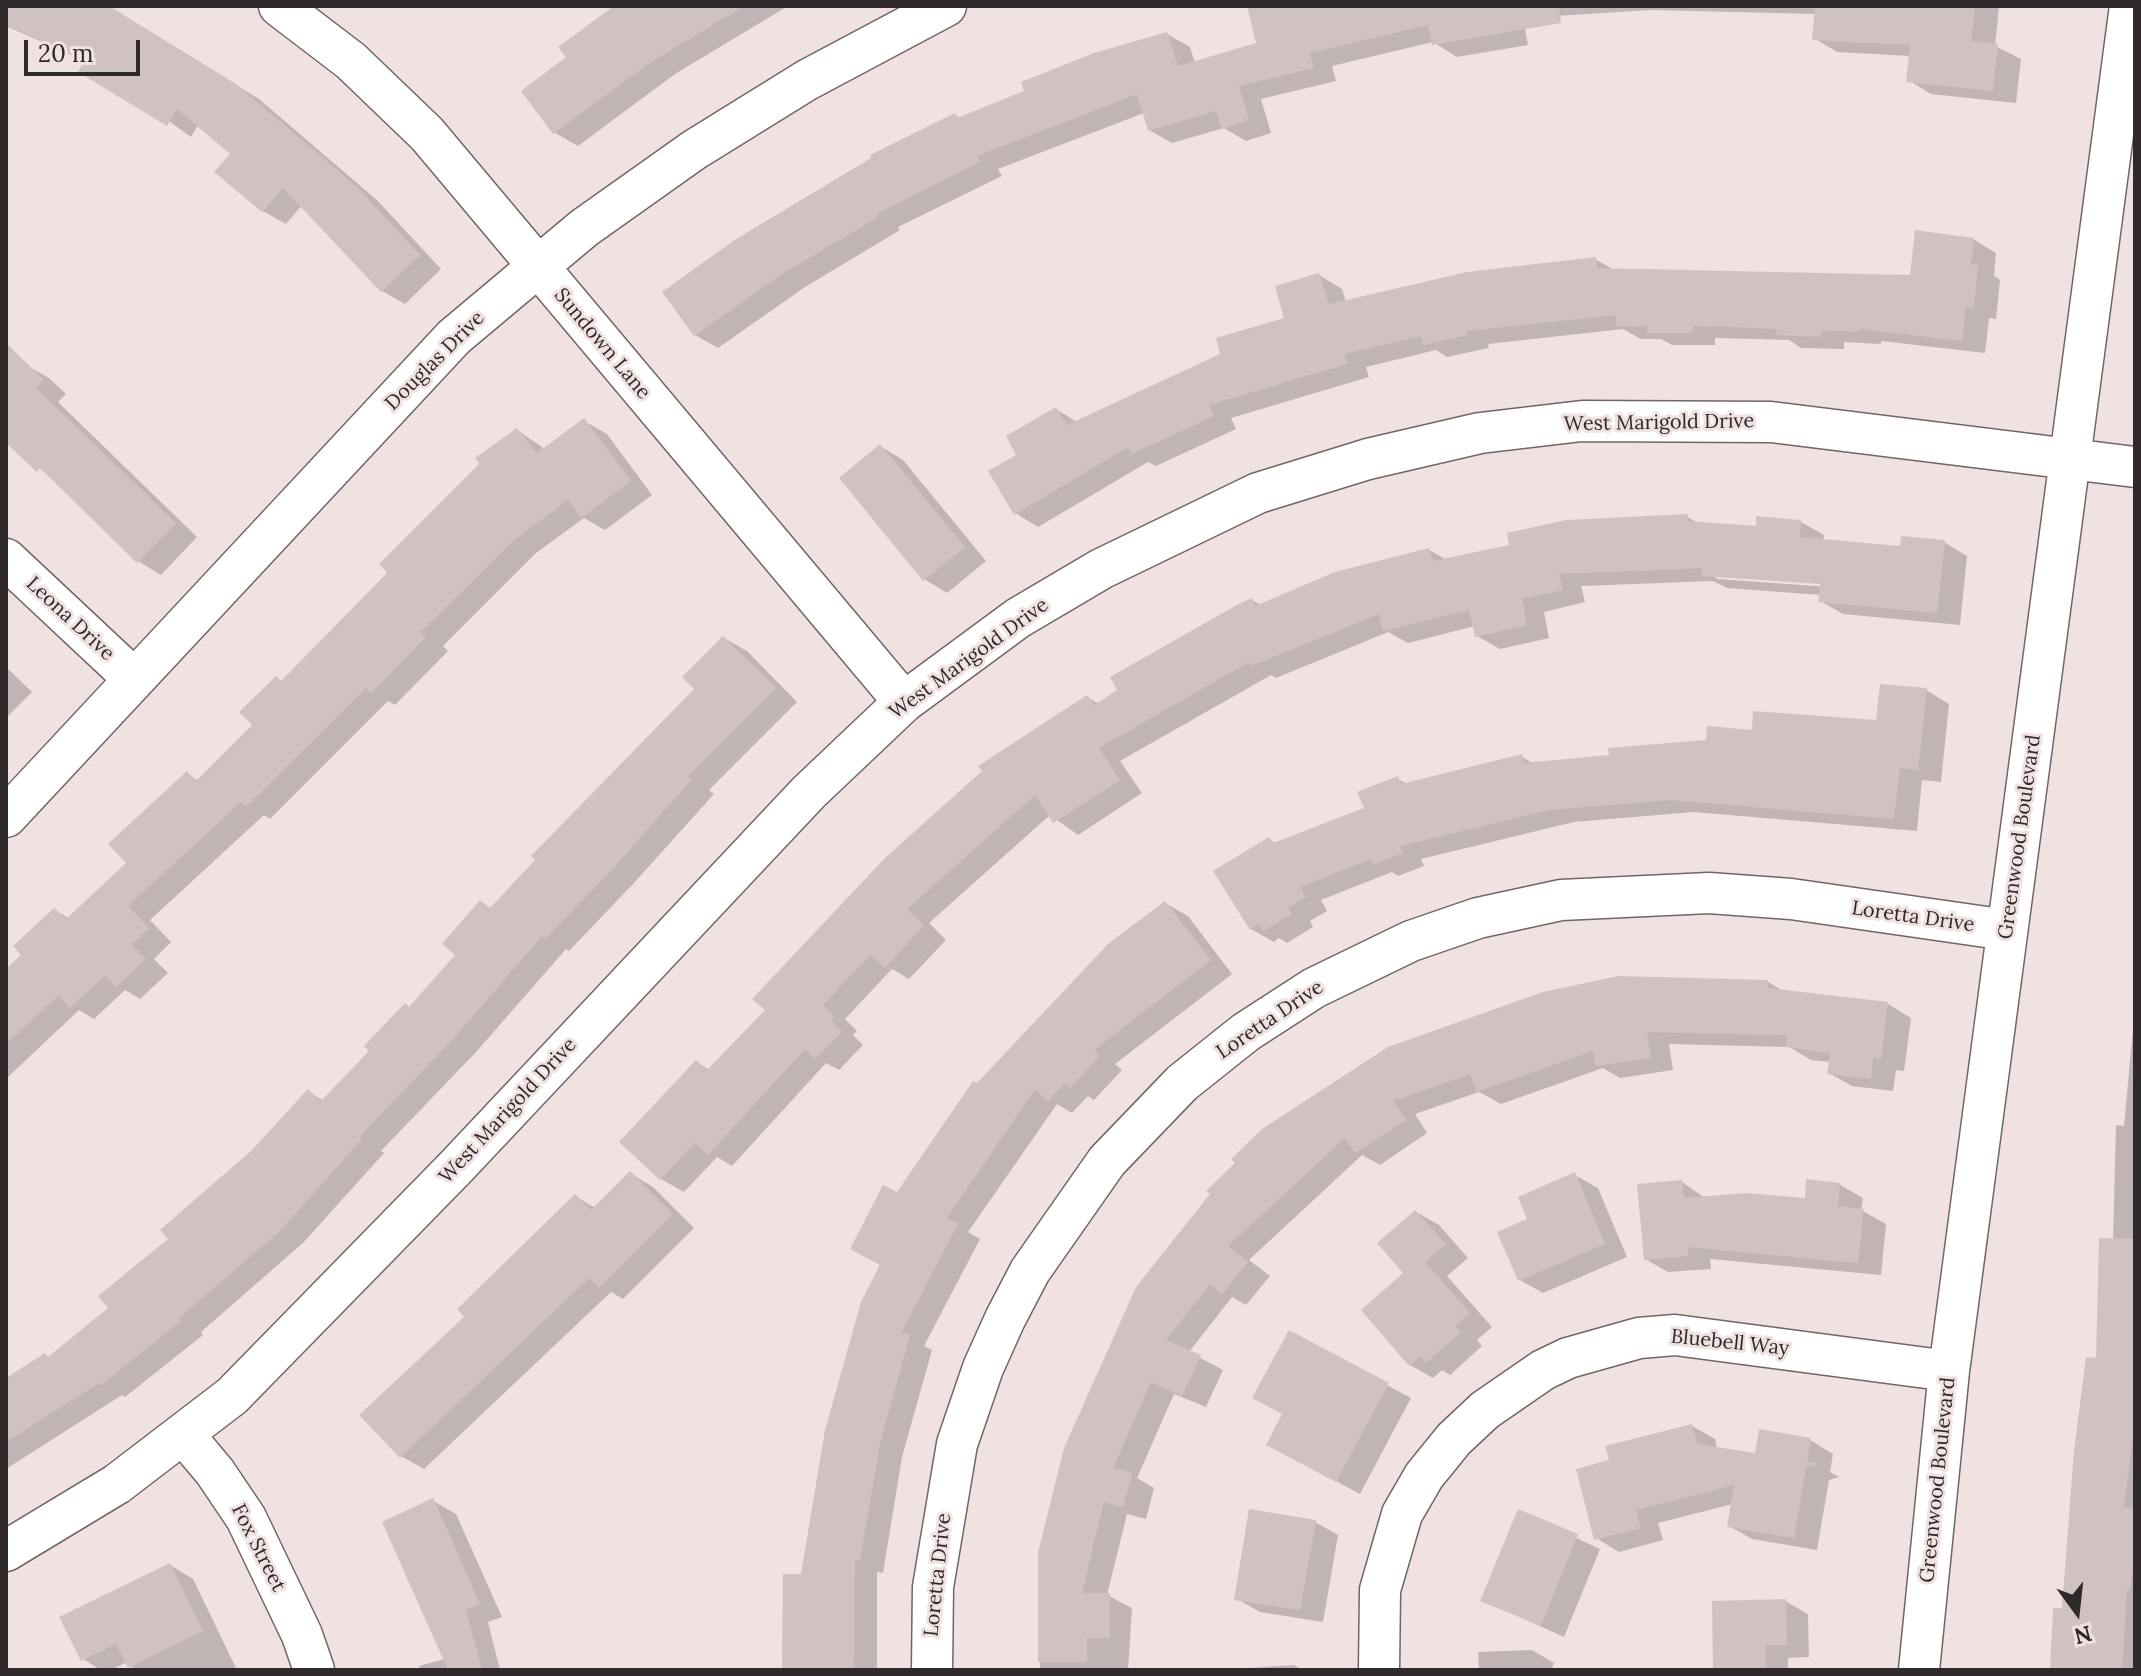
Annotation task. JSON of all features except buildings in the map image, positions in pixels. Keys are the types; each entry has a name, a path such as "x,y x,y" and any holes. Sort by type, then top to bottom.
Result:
{"street":[{"name":"Sundown Lane","path":"279,6 387,93 427,134 904,702"},
{"name":"Douglas Drive","path":"6,817 454,337 537,267 694,150 807,80 946,6"},
{"name":"Greenwood Boulevard","path":"1919,1670 1949,1371 2130,6"},
{"name":"West Marigold Drive","path":"6,1551 117,1484 232,1396 809,792 904,702 1018,618 1101,569 1258,493 1354,463 1480,433 1582,421 1771,422 2135,467"},
{"name":"Leona Drive","path":"6,559 133,678"},
{"name":"Loretta Drive","path":"932,1670 933,1587 957,1444 983,1368 1005,1319 1030,1271 1107,1161 1182,1083 1246,1032 1314,988 1411,941 1478,918 1561,900 1618,895 1723,894 1791,899 2007,930"},
{"name":"Bluebell Way","path":"1379,1670 1380,1590 1389,1550 1409,1501 1424,1476 1454,1439 1485,1410 1543,1370 1568,1358 1639,1338 1675,1335 1949,1371"},
{"name":"Fox Street","path":"184,1435 215,1472 246,1518 302,1635 314,1670"}]}
